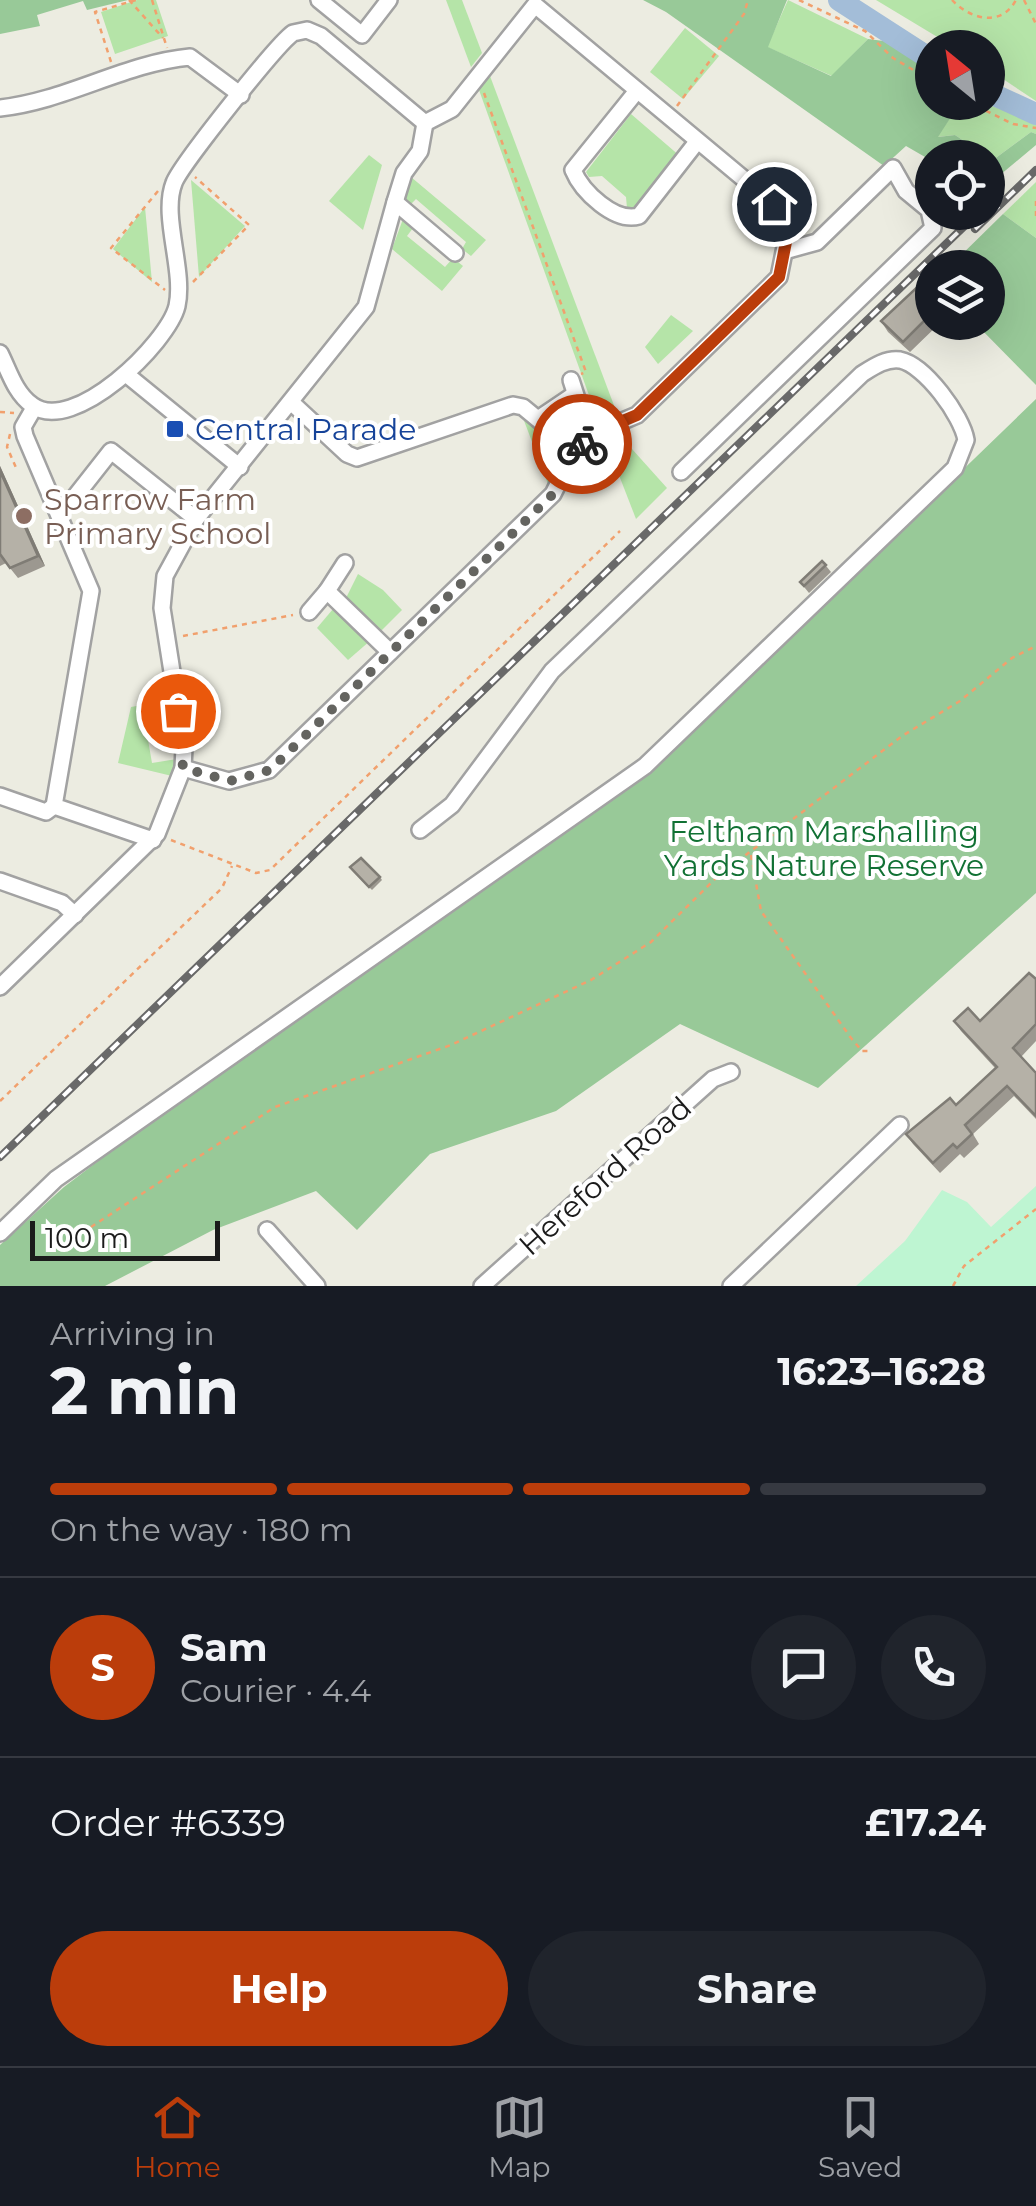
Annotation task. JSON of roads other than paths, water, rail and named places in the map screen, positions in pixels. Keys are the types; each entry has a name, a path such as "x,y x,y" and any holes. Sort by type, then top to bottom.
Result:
{"street":[{"path":"308,30 311,9 319,0 362,35 389,0"},
{"path":"183,768 220,781 262,775 553,494 575,450 599,431 637,415 779,277 788,250 788,232 774,204 532,3 452,109 425,123"},
{"path":"0,354 19,393 34,408 66,410 114,387 126,374 176,311 180,174 282,41 308,30 321,36 425,123"},
{"path":"0,108 69,94 170,59 190,57 241,95"},
{"path":"636,92 573,170 578,181 618,216 626,220 640,216 696,143"},
{"path":"0,987 155,837 183,768 171,712 162,608 165,576 196,519 366,306 404,174 420,151 425,123"},
{"path":"681,472 933,228 930,210 906,191 894,168 818,242 788,250"},
{"path":"395,202 455,253"},
{"path":"0,1233 56,1179 645,766 955,468 966,440 953,407 915,367 899,360 880,363 862,374 552,672 452,805 420,830"},
{"path":"126,374 240,466"},
{"path":"538,419 577,388 581,411"},
{"path":"292,402 347,454 357,458 505,406 523,407 575,450"},
{"path":"0,796 46,812 54,806 91,590 25,436 23,427 34,408"},
{"path":"74,498 111,451 196,519"},
{"path":"309,612 345,563"},
{"path":"327,591 390,652"},
{"path":"54,806 155,837"},
{"path":"0,880 62,902 76,915"},
{"name":"Hereford Road","path":"482,1286 714,1079 731,1072"},
{"path":"731,1286 900,1124"},
{"path":"267,1230 317,1286"}],"waterway":[{"path":"839,0 915,49"},
{"path":"1005,100 1036,114"}],"railway":[{"path":"1005,200 1036,170"},
{"path":"0,1157 960,230"}],"place":[{"name":"Central Parade","path":"175,429"},
{"name":"Sparrow Farm Primary School","path":"24,516"}],"park label":[{"name":"Feltham Marshalling Yards Nature Reserve","path":"824,848"}]}
